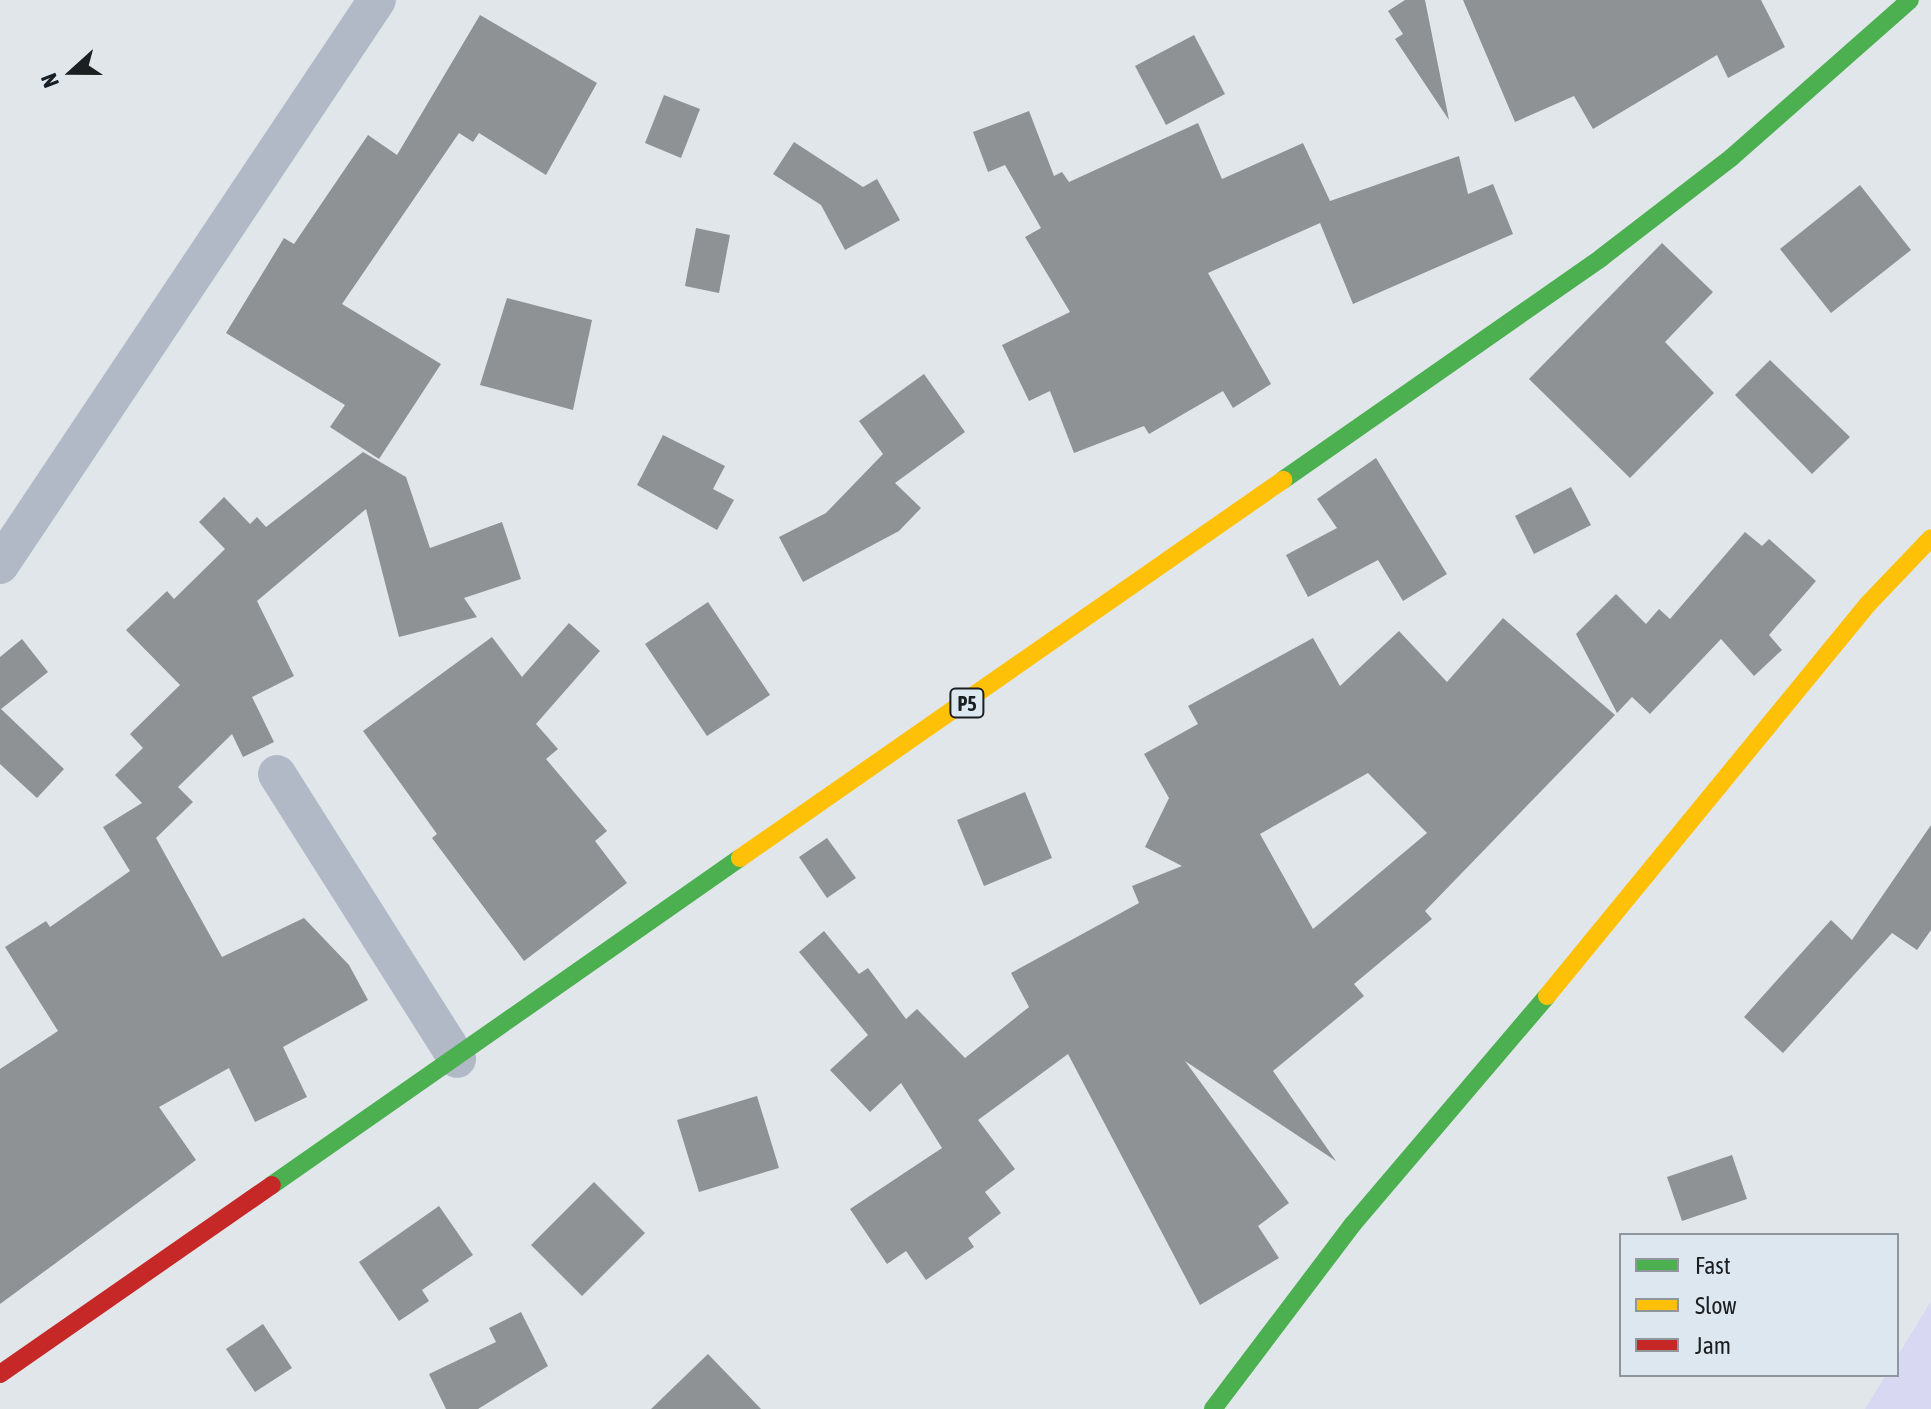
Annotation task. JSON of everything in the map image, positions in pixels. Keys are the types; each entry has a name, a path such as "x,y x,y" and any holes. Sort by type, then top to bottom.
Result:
{"main road":[{"name":"P5","path":"0,1374 457,1059 1601,258 1732,157 1910,0"},
{"path":"1213,1409 1353,1224 1633,895 1868,604 1931,538"}],"street":[{"path":"0,565 377,0"},
{"path":"277,774 457,1059"}],"shaded area":[{"path":"1931,1301 1931,1409 1865,1409 1885,1377 1899,1377 1899,1354"}],"building":[{"path":"1405,0 1425,0 1449,120 1395,39 1403,34 1388,11"},
{"path":"1463,0 1761,0 1785,47 1728,78 1717,55 1593,129 1574,96 1515,122"},
{"path":"480,15 597,83 546,175 479,133 473,142 459,133 342,304 441,364 379,459 330,427 345,405 226,333 284,238 294,244 368,135 397,155"},
{"path":"1194,35 1225,94 1166,125 1135,66"},
{"path":"664,95 700,109 681,158 645,143"},
{"path":"1029,111 1054,176 1062,172 1069,182 1198,123 1222,179 1303,143 1330,201 1459,156 1468,194 1493,184 1513,234 1353,304 1320,223 1208,273 1271,384 1233,408 1223,391 1149,434 1144,426 1074,453 1050,391 1029,401 1002,345 1070,312 1025,237 1041,228 1005,165 988,172 973,132"},
{"path":"794,142 863,187 877,179 900,220 845,250 821,205 773,174"},
{"path":"1860,185 1911,250 1831,313 1780,249"},
{"path":"696,228 730,235 719,293 685,286"},
{"path":"1662,243 1713,292 1665,342 1714,393 1630,478 1529,379"},
{"path":"507,298 592,320 573,410 480,385"},
{"path":"1770,360 1850,437 1812,474 1735,395"},
{"path":"924,374 965,432 895,483 921,508 899,531 803,582 779,537 826,513 883,454 859,421"},
{"path":"663,435 725,466 713,489 734,500 717,530 637,485"},
{"path":"363,452 406,477 430,548 502,522 521,579 464,598 477,617 399,637 366,509 257,601 294,676 252,697 274,742 243,757 232,734 178,787 193,802 156,838 222,957 304,918 349,965 368,1000 283,1047 307,1097 255,1122 229,1068 159,1107 196,1160 0,1304 0,1069 58,1031 5,947 46,921 50,927 130,871 103,827 142,803 115,775 143,748 130,734 180,685 126,630 167,591 174,599 225,549 199,522 224,497 250,524 257,517 266,527"},
{"path":"1376,458 1447,574 1403,601 1378,560 1308,597 1286,555 1337,528 1317,499"},
{"path":"1571,487 1591,525 1534,554 1515,516"},
{"path":"1745,532 1762,546 1769,539 1816,581 1769,635 1782,650 1754,676 1721,639 1650,714 1632,697 1617,713 1576,634 1616,594 1646,624 1659,609 1670,619"},
{"path":"708,602 770,695 707,736 645,644"},
{"path":"1503,618 1615,715 1425,911 1432,919 1354,984 1364,996 1273,1071 1336,1161 1185,1061 1289,1203 1258,1226 1279,1258 1200,1305 1068,1054 978,1120 1015,1169 985,1192 1001,1213 968,1238 974,1247 926,1280 906,1251 887,1264 850,1209 942,1148 901,1083 870,1112 830,1070 868,1035 799,952 824,931 859,974 868,968 906,1019 917,1009 965,1058 1029,1007 1011,973 1139,903 1132,886 1182,866 1145,847 1169,798 1144,754 1198,724 1188,706 1313,638 1340,686 1399,631 1447,682","holes":["1368,773 1427,833 1313,929 1260,834"]},
{"path":"569,623 600,651 536,724 558,749 546,759 607,831 595,841 627,883 524,961 432,838 437,834 363,731 492,637 522,677"},
{"path":"22,639 48,672 1,709 64,769 37,798 0,764 0,657"},
{"path":"1025,792 1052,858 984,886 957,820"},
{"path":"1931,825 1931,930 1917,950 1892,933 1783,1053 1744,1017 1831,920 1852,940"},
{"path":"827,838 856,878 827,898 799,857"},
{"path":"757,1096 779,1168 699,1192 677,1120"},
{"path":"1732,1155 1747,1199 1682,1221 1667,1177"},
{"path":"594,1182 645,1233 582,1296 531,1245"},
{"path":"439,1206 473,1255 422,1290 429,1301 399,1321 359,1262"},
{"path":"521,1312 548,1366 478,1409 446,1409 429,1374 496,1342 489,1328"},
{"path":"263,1324 292,1368 255,1392 226,1349"},
{"path":"708,1354 761,1409 651,1409"}],"traffic: fast":[{"path":"1283,480 1601,258 1732,157 1910,0"},
{"path":"272,1185 740,858"},
{"path":"1213,1409 1353,1224 1547,996"}],"traffic: slow":[{"path":"740,858 1283,480"},
{"path":"1547,996 1868,604 1931,538"}],"traffic: jam":[{"path":"0,1374 272,1185"}]}
